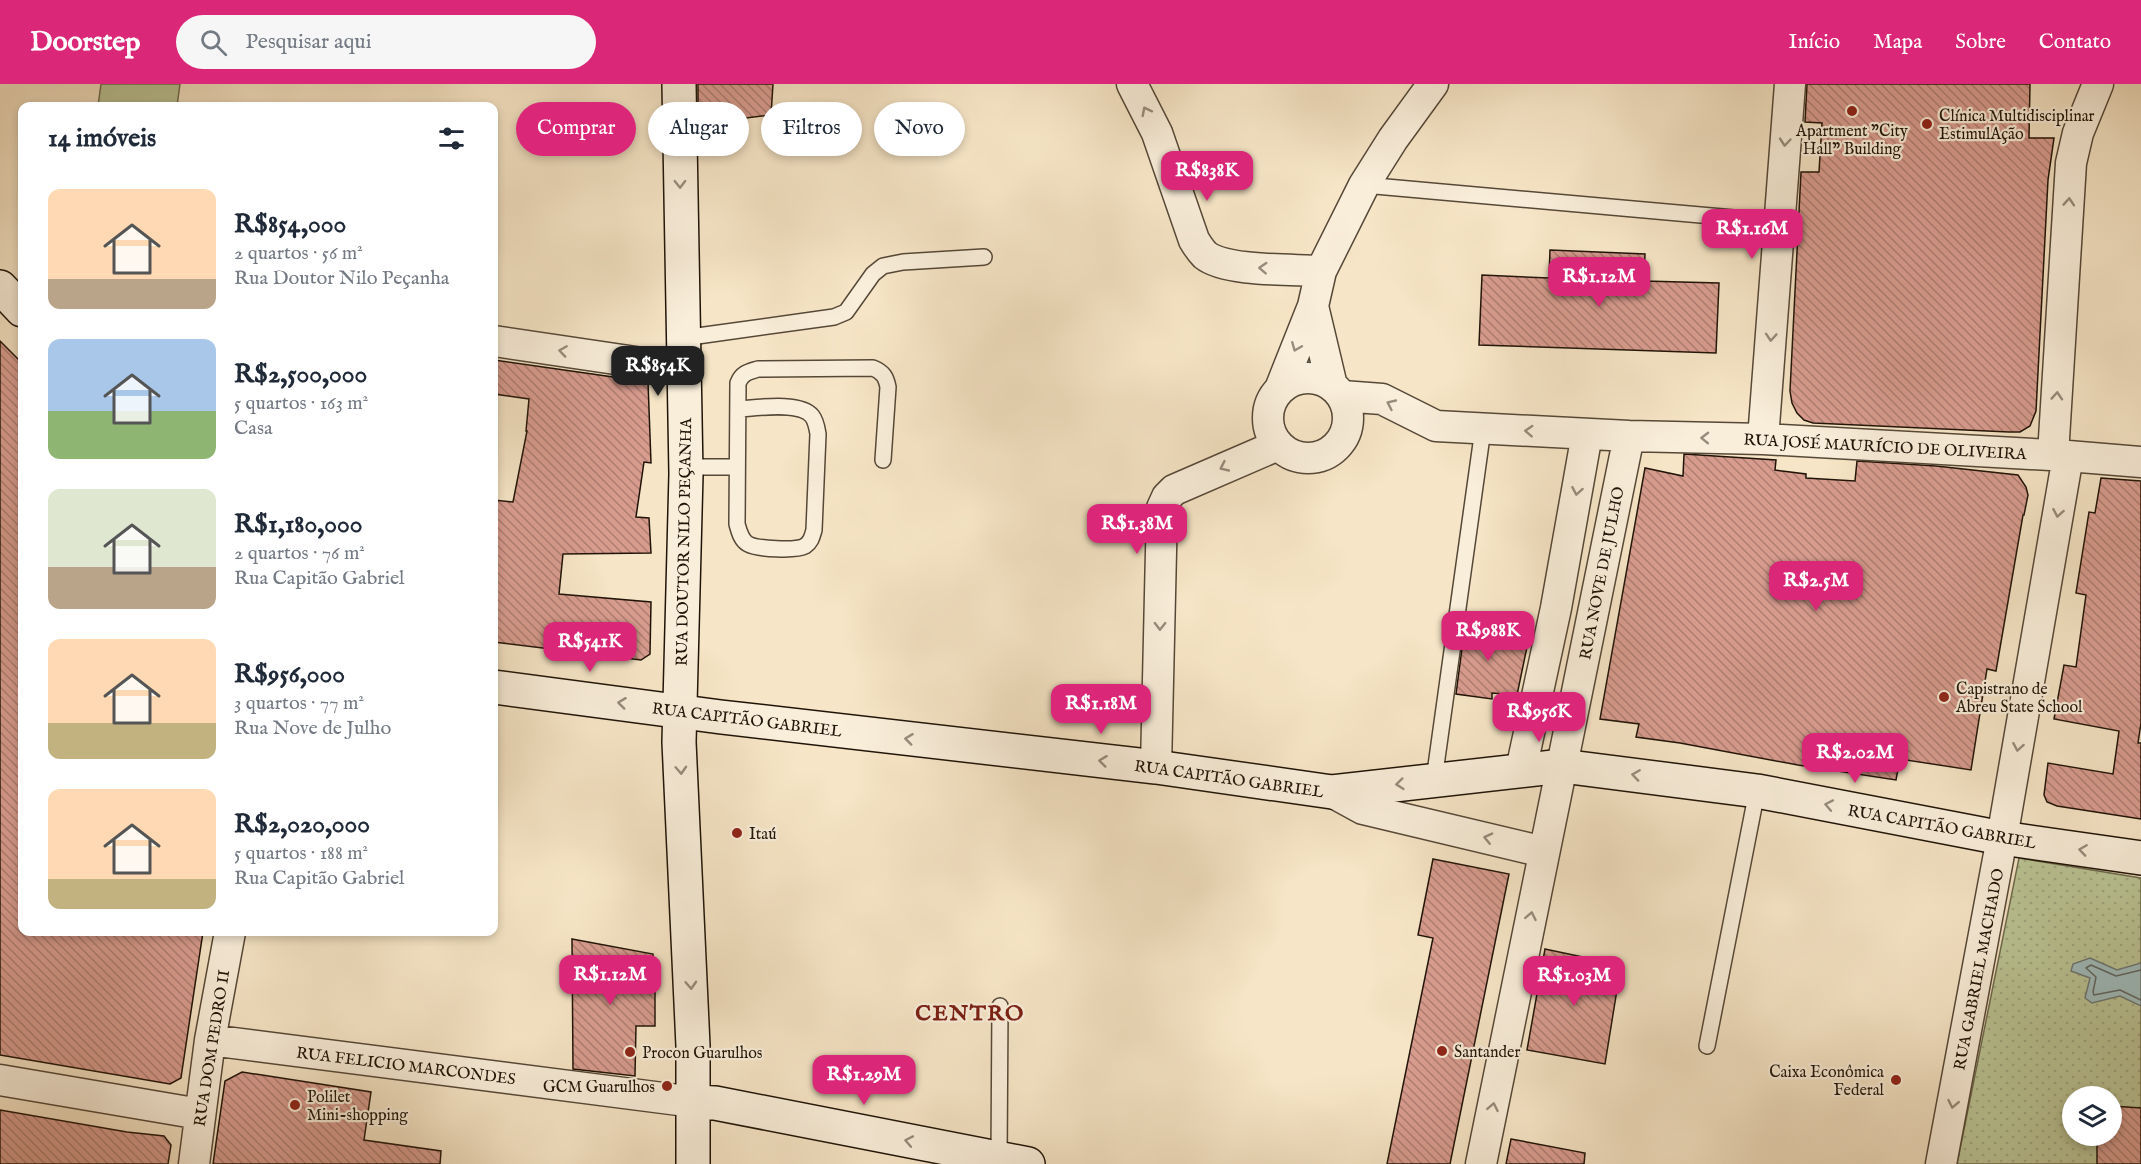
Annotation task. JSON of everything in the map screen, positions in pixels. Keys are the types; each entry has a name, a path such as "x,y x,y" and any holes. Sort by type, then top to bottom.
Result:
{"main road":[{"name":"RUA DOUTOR NILO PEÇANHA","path":"679,84 686,470 679,742 693,1046 693,1164"},
{"path":"0,287 18,306"},
{"name":"RUA CAPITÃO GABRIEL","path":"498,688 1156,767 1332,792 1562,766 1756,791 2002,838 2141,858"},
{"name":"RUA FELICIO MARCONDES","path":"694,1102 715,1103 1013,1161"}],"street":[{"path":"1132,84 1157,133 1194,240 1204,254 1232,266 1321,271"},
{"path":"1313,306 1337,391 1347,409 1347,422 1344,434 1337,445 1326,453 1314,457 1301,457 1288,453 1278,445 1269,427 1269,406 1280,389 1313,306 1321,271 1365,185 1393,139 1433,84"},
{"path":"1763,439 1791,84"},
{"name":"RUA GABRIEL MACHADO","path":"1941,1164 2002,838 2060,455 2071,163 2078,133 2098,84"},
{"path":"498,341 683,353"},
{"path":"1280,389 1292,381 1306,377 1320,379 1337,391"},
{"name":"RUA JOSÉ MAURÍCIO DE OLIVEIRA","path":"1337,391 1382,399 1436,426 1629,436 1763,439 2060,455 2141,462"},
{"path":"1521,770 1556,608 1587,434"},
{"name":"RUA NOVE DE JULHO","path":"1481,1164 1629,436"},
{"path":"1156,767 1162,508 1167,497 1174,490 1278,445"},
{"path":"1332,792 1363,808 1544,852"},
{"name":"RUA DOM PEDRO II","path":"194,1164 210,1040 229,936"},
{"name":"RUA FELICIO MARCONDES","path":"210,1040 694,1102"},
{"path":"0,1080 200,1114"}],"lane":[{"path":"1365,185 1779,222"},
{"path":"683,353 834,317 846,312 873,274 883,267 903,262 984,257"},
{"path":"738,409 794,407 803,409 816,423 818,434 812,539 807,545 790,549 758,547 749,544 742,539 737,524 738,383 741,376 758,369 873,368 880,371 886,378 888,387 884,460"},
{"path":"1434,780 1483,429"},
{"path":"686,470 737,471"},
{"path":"1707,1046 1756,791"},
{"path":"1000,1006 1013,1161"}],"green space":[{"path":"101,84 180,84 178,102 99,102"},
{"path":"2019,858 2141,878 2141,1164 1957,1164"}],"water":[{"path":"2090,958 2117,970 2141,963 2141,1006 2120,996 2092,1003 2085,998 2090,978 2071,971 2073,964"}],"building":[{"path":"698,84 773,84 772,102 761,102 761,116 749,118 749,102 698,102"},
{"path":"1807,84 2030,84 2029,138 2054,138 2048,180 2036,411 2030,426 2020,432 2009,432 1813,423 1804,420 1797,413 1790,391 1801,172 1819,172 1822,123 1805,122"},
{"path":"1550,250 1645,254 1644,281 1719,283 1716,353 1479,345 1482,275 1549,278"},
{"path":"0,341 18,359 18,936 202,936 181,1078 170,1084 0,1055"},
{"path":"498,361 648,382 651,463 644,462 636,517 649,518 651,553 563,554 559,594 651,602 650,654 641,660 498,642 498,500 513,502 527,431 529,399 498,395"},
{"path":"1684,454 1776,460 1775,470 1806,474 1806,478 1855,481 1857,461 1936,466 2018,475 2028,495 1996,671 1987,669 1971,770 1900,759 1896,780 1636,737 1639,724 1600,719 1645,468 1683,476"},
{"path":"2101,478 2141,481 2141,723 2138,743 2141,743 2141,819 2057,806 2047,802 2044,795 2048,763 2113,774 2119,731 2054,719 2064,665 2076,667 2086,595 2076,593 2089,512 2095,513"},
{"path":"1466,618 1501,622 1499,643 1527,647 1517,695 1492,693 1492,699 1456,694"},
{"name":"Santander","path":"1433,859 1509,874 1450,1164 1387,1164 1433,938 1418,935"},
{"path":"572,939 653,954 655,1026 636,1026 635,1076 573,1069"},
{"path":"1545,949 1621,965 1605,1064 1527,1050"},
{"path":"242,1072 371,1092 364,1140 441,1151 440,1164 213,1164 225,1081"},
{"path":"2122,1107 2141,1108 2141,1164 2097,1164 2097,1146 2122,1146"},
{"path":"0,1110 127,1132 164,1136 171,1145 168,1164 0,1164"},
{"path":"1511,1139 1585,1153 1584,1164 1506,1164"}],"place":[{"name":"Apartment \"City Hall\" Building","path":"1852,111"},
{"name":"Clínica Multidisciplinar EstimulAção","path":"1927,124"},
{"name":"Capistrano de Abreu State School","path":"1944,697"},
{"name":"Itaú","path":"737,833"},
{"name":"Santander","path":"1442,1051"},
{"name":"Procon Guarulhos","path":"630,1052"},
{"name":"Caixa Econômica Federal","path":"1896,1080"},
{"name":"GCM Guarulhos","path":"667,1086"},
{"name":"Polilet Mini-shopping","path":"295,1105"}],"district":[{"name":"CENTRO","path":"970,1012"}]}
